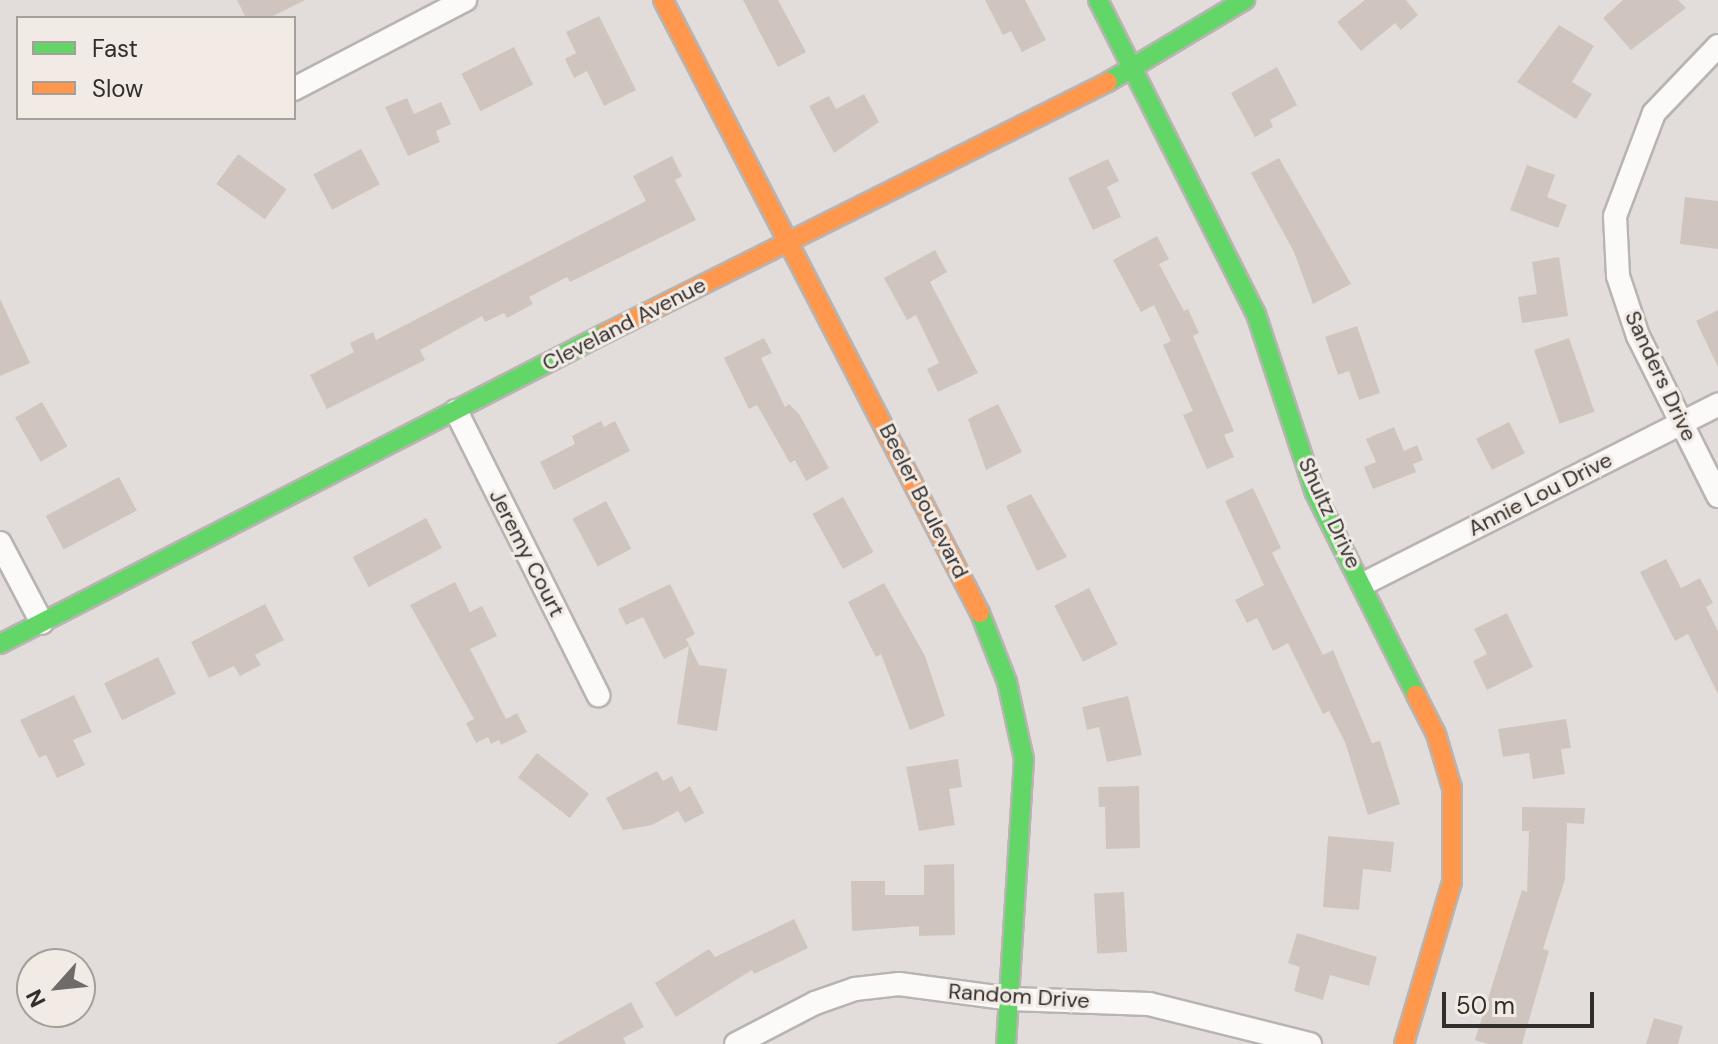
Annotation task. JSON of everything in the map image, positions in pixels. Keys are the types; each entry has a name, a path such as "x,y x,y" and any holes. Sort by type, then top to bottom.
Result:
{"street":[{"path":"296,88 465,0"},
{"name":"Beeler Boulevard","path":"663,0 976,602 1007,682 1024,759 1006,1044"},
{"name":"Shultz Drive","path":"1098,0 1256,314 1315,493 1413,681 1452,788 1452,882 1404,1044"},
{"name":"Cleveland Avenue","path":"0,644 788,240 1134,69 1245,0"},
{"name":"Sanders Drive","path":"1718,46 1654,113 1615,216 1618,276 1638,336 1718,496"},
{"name":"Annie Lou Drive","path":"1363,584 1718,405"},
{"name":"Jeremy Court","path":"456,411 598,695"},
{"path":"0,543 42,623"},
{"name":"Random Drive","path":"736,1044 815,1003 855,989 899,984 1011,999 1149,1004 1310,1044"}],"building":[{"path":"237,0 305,0 273,16 245,16"},
{"path":"743,0 778,0 806,52 778,67"},
{"path":"985,0 1025,0 1046,40 1022,52 1011,31 1003,35"},
{"path":"1365,0 1406,0 1418,15 1401,30 1395,23 1361,51 1337,22"},
{"path":"1623,0 1678,0 1686,8 1631,50 1603,18"},
{"path":"599,16 636,90 604,106 587,71 574,78 565,59 576,53 566,32"},
{"path":"1559,25 1594,46 1572,82 1592,94 1576,119 1517,82"},
{"path":"514,47 533,84 480,111 461,74"},
{"path":"1277,67 1297,105 1270,120 1273,127 1255,137 1231,93"},
{"path":"864,94 879,122 834,153 809,106 829,96 836,109"},
{"path":"407,98 414,114 441,102 451,124 436,131 440,142 408,156 385,107"},
{"path":"361,149 380,184 332,210 313,174"},
{"path":"238,154 287,189 265,219 216,184"},
{"path":"672,156 682,176 675,180 696,220 570,282 567,277 529,297 533,304 507,318 504,313 485,322 482,316 420,350 425,360 327,409 310,375 354,352 350,343 373,332 376,340 646,201 633,176"},
{"path":"1279,158 1351,284 1313,304 1294,252 1251,173"},
{"path":"1108,159 1119,181 1107,187 1121,217 1093,230 1068,178"},
{"path":"1527,165 1555,175 1547,197 1567,205 1558,228 1510,210"},
{"path":"1685,197 1718,201 1718,249 1680,244"},
{"path":"1157,236 1169,259 1159,264 1184,311 1188,309 1199,333 1193,336 1234,431 1224,435 1234,457 1207,469 1183,415 1193,411 1163,345 1171,341 1154,305 1141,312 1113,260"},
{"path":"935,250 947,272 930,282 978,373 938,392 927,369 939,363 916,315 907,320 884,278"},
{"path":"1559,257 1568,316 1522,323 1518,297 1537,294 1532,262"},
{"path":"0,299 30,363 0,376"},
{"path":"1718,310 1718,367 1696,321"},
{"path":"1357,326 1380,393 1359,400 1349,371 1338,375 1325,337"},
{"path":"764,338 772,353 761,358 785,407 789,404 799,414 829,468 806,481 795,460 790,463 757,405 749,409 724,358"},
{"path":"1569,338 1594,412 1559,424 1534,350"},
{"path":"42,402 68,446 41,462 15,418"},
{"path":"998,404 1022,452 986,470 968,419"},
{"path":"601,421 604,427 615,421 630,451 554,490 540,462 575,444 572,436"},
{"path":"1509,422 1525,453 1492,470 1476,439"},
{"path":"1394,427 1404,451 1417,445 1423,460 1413,464 1416,472 1373,489 1364,467 1376,462 1366,439"},
{"path":"119,477 137,511 64,550 46,516"},
{"path":"1253,488 1281,548 1272,553 1323,655 1333,650 1372,743 1380,741 1400,804 1368,815 1345,742 1329,711 1323,714 1288,643 1273,651 1257,618 1247,623 1235,600 1264,585 1225,501"},
{"path":"1031,494 1067,557 1037,571 1006,506"},
{"path":"843,497 874,552 843,569 812,514"},
{"path":"606,501 631,549 598,567 572,519"},
{"path":"426,518 442,548 369,587 353,557"},
{"path":"1666,559 1681,588 1700,578 1713,603 1706,607 1718,631 1718,694 1688,634 1675,641 1640,572"},
{"path":"455,582 470,612 482,606 497,636 470,649 506,719 517,713 527,732 501,745 499,740 491,744 488,737 476,743 466,723 474,719 410,605"},
{"path":"884,583 925,656 945,716 910,730 881,654 876,657 848,602"},
{"path":"670,584 695,634 686,639 699,665 727,669 717,731 677,724 689,646 664,659 643,617 626,625 618,609"},
{"path":"1089,588 1118,644 1083,662 1054,606"},
{"path":"265,604 284,640 255,655 261,665 240,676 234,666 209,678 191,642"},
{"path":"1507,613 1533,667 1487,690 1473,661 1487,654 1474,629"},
{"path":"158,657 176,694 122,720 104,683"},
{"path":"74,695 92,732 73,740 85,765 57,778 46,755 39,758 20,720"},
{"path":"1128,696 1142,755 1107,762 1099,727 1087,730 1082,707"},
{"path":"1566,719 1571,748 1561,749 1565,774 1533,779 1529,753 1503,757 1498,729"},
{"path":"537,753 589,794 570,818 518,777"},
{"path":"958,759 962,787 949,789 955,825 919,831 906,767"},
{"path":"657,771 663,781 672,776 680,792 690,786 704,813 685,823 678,811 652,825 623,830 606,798"},
{"path":"1139,786 1140,848 1106,849 1105,807 1099,807 1098,787"},
{"path":"1522,807 1585,808 1584,824 1567,823 1565,879 1543,949 1549,951 1522,1044 1488,1044 1475,1040 1522,890 1527,892 1529,831 1522,831"},
{"path":"1328,836 1394,842 1391,872 1363,869 1359,910 1323,907"},
{"path":"954,864 955,935 919,936 919,926 852,931 851,881 885,881 885,895 924,895 924,865"},
{"path":"1124,892 1127,952 1097,953 1094,894"},
{"path":"794,919 808,948 754,974 752,970 676,1017 655,983 709,949 715,957"},
{"path":"1297,933 1377,957 1369,986 1330,975 1323,1000 1294,991 1300,967 1288,963"},
{"path":"631,1002 644,1027 623,1038 626,1044 556,1044"},
{"path":"1654,1018 1683,1026 1678,1044 1646,1044"}],"traffic: fast":[{"path":"1098,0 1256,314 1315,493 1416,695"},
{"path":"1108,82 1245,0"},
{"path":"0,644 606,333"},
{"path":"980,613 1007,682 1024,759 1006,1044"}],"traffic: slow":[{"path":"663,0 980,613"},
{"path":"606,333 1108,82"},
{"path":"1404,1044 1452,882 1452,788 1436,734 1416,695"}]}
